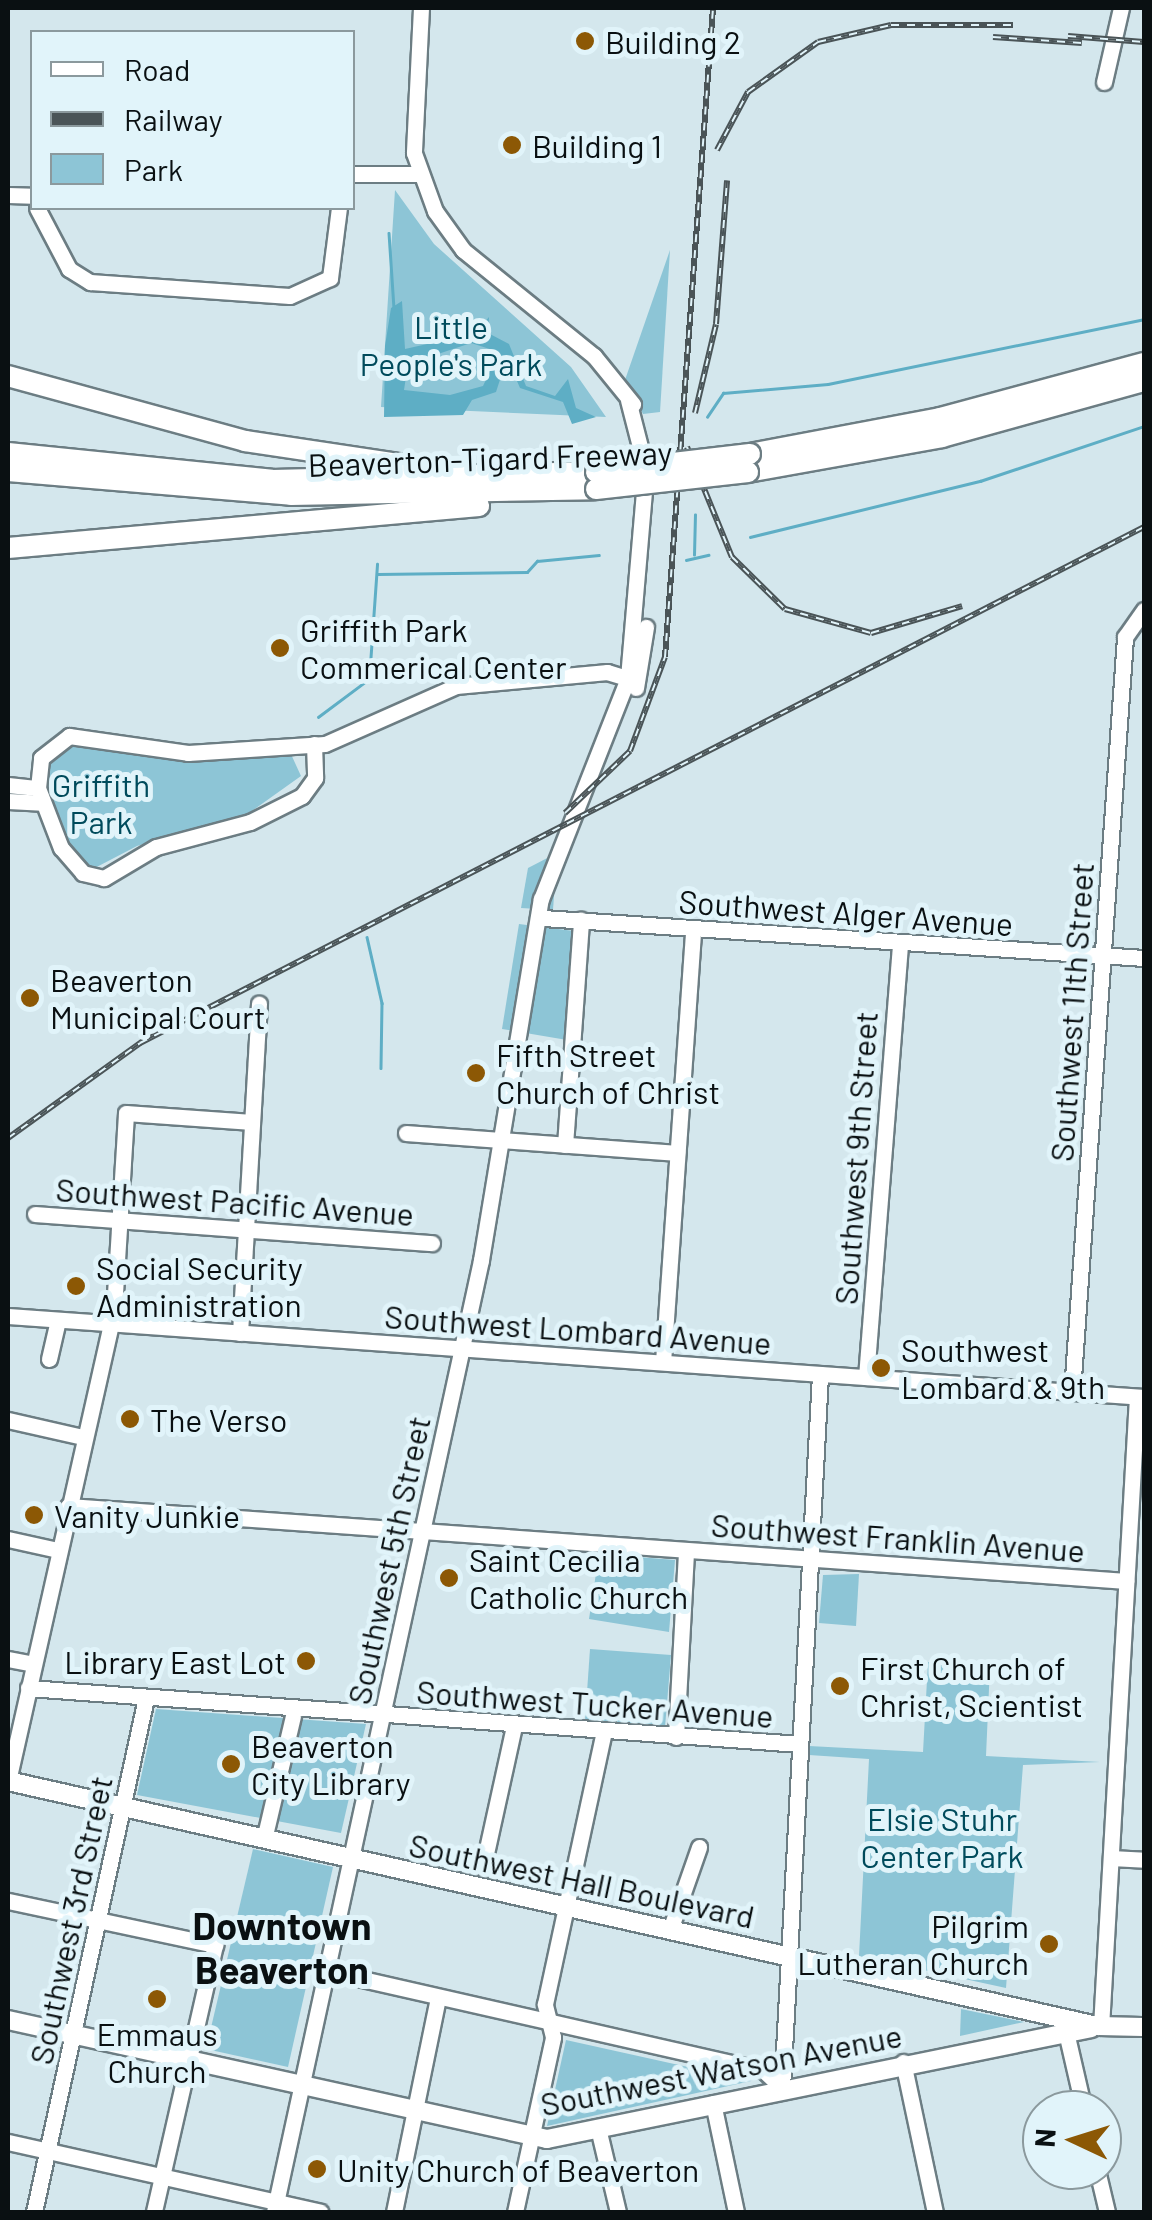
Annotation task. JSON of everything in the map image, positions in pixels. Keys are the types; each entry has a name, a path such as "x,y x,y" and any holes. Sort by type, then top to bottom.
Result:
{"highway":[{"name":"Beaverton-Tigard Freeway","path":"749,463 1144,364"},
{"path":"8,376 245,441 468,479"},
{"name":"Beaverton-Tigard Freeway","path":"8,453 272,480 596,481 942,436 1138,385"},
{"name":"Beaverton-Tigard Freeway","path":"8,471 246,494 570,492 596,481"},
{"path":"8,548 570,492"}],"main road":[{"name":"Southwest Hall Boulevard","path":"8,1781 1099,2026 1144,2027"},
{"path":"1007,2040 1010,2006"},
{"name":"Southwest Watson Avenue","path":"8,2020 532,2138 598,2128 1007,2040 1099,2026"}],"street":[{"path":"355,174 418,174 421,8"},
{"path":"1104,82 1120,8"},
{"name":"Southwest 5th Street","path":"275,2208 463,1348 555,855 633,680 656,484 649,437 628,400 594,356 463,250 418,174"},
{"path":"37,210 69,269 90,282 290,296 330,278 339,210"},
{"name":"Southwest 11th Street","path":"1072,1392 1126,637 1144,610"},
{"path":"314,744 315,778 302,796 250,822 156,846 104,878 66,856 39,795 46,751 77,734 188,753 314,744 456,686 607,672 633,680"},
{"path":"8,785 39,795"},
{"path":"8,801 39,795"},
{"name":"Southwest Alger Avenue","path":"543,918 1144,958"},
{"path":"566,1145 581,920"},
{"path":"663,1362 693,929"},
{"name":"Southwest 9th Street","path":"866,1377 900,943"},
{"path":"240,1333 259,1004"},
{"path":"8,1781 110,1324 126,1113 252,1122"},
{"path":"406,1133 678,1153"},
{"name":"Southwest Pacific Avenue","path":"35,1214 432,1242"},
{"name":"Southwest Lombard Avenue","path":"8,1316 1141,1397"},
{"path":"50,1360 58,1320"},
{"path":"782,2088 820,1374"},
{"path":"1099,2026 1126,1581 1136,1545 1141,1397"},
{"path":"8,1420 83,1437"},
{"name":"Southwest Franklin Avenue","path":"68,1506 1126,1581"},
{"path":"8,1539 58,1550"},
{"path":"676,1737 686,1550"},
{"path":"8,1659 33,1664"},
{"name":"Southwest Tucker Avenue","path":"28,1688 382,1717 800,1744"},
{"name":"Southwest 3rd Street","path":"34,2212 146,1698"},
{"path":"266,1831 293,1716"},
{"path":"483,1867 514,1726"},
{"path":"515,2212 532,2138 565,1907 604,1732"},
{"path":"670,1930 699,1847"},
{"path":"1111,1858 1144,1860"},
{"path":"8,1901 212,1943 154,2212"},
{"path":"327,1972 763,2070 782,2088"},
{"path":"394,2212 438,1997"},
{"path":"1066,2032 1079,2090"},
{"path":"903,2062 935,2212"},
{"path":"713,2103 736,2212"},
{"path":"598,2128 618,2212"},
{"path":"8,2142 162,2176 275,2208 320,2212"}],"green space":[{"name":"Little People's Park","path":"395,190 434,244 571,367 606,417 381,407"},
{"path":"670,250 660,412 643,414 625,380"},
{"name":"Griffith Park","path":"75,744 184,761 290,752 301,776 249,813 137,846 89,871 50,825 42,767"},
{"path":"557,853 553,910 521,908 528,868"},
{"path":"519,924 574,931 567,1040 502,1029"},
{"path":"599,1554 675,1560 669,1632 589,1619"},
{"path":"859,1574 856,1626 819,1623 823,1575"},
{"path":"590,1649 671,1655 665,1727 585,1721"},
{"name":"Elsie Stuhr Center Park","path":"928,1662 990,1666 986,1756 1100,1762 1023,1765 1006,1988 859,1956 869,1759 809,1755 809,1746 923,1752"},
{"path":"156,1709 366,1724 341,1833 137,1795"},
{"path":"253,1849 333,1867 288,2067 206,2049"},
{"path":"961,2009 1024,2022 960,2036"},
{"path":"566,2040 751,2081 547,2126"}],"shaded area":[{"path":"402,301 405,349 476,333 489,317 488,333 509,344 526,386 555,396 568,379 576,408 596,417 572,424 563,402 520,388 507,358 496,392 472,400 463,415 384,417 385,346 391,308","holes":["471,343 499,352 483,386 450,395 404,390 408,364"]}],"waterway":[{"path":"389,233 394,308"},
{"path":"707,417 723,393 828,384 1144,319"},
{"path":"750,537 980,481 1144,426"},
{"path":"694,555 695,515"},
{"path":"378,574 527,572 537,561 599,555"},
{"path":"686,560 708,555"},
{"path":"318,717 369,679 377,564"},
{"path":"367,937 382,1003 381,1068"}],"railway":[{"path":"565,813 630,751 665,657 713,8"},
{"path":"717,150 748,92 818,42 891,25 1013,25"},
{"path":"1068,36 1144,42"},
{"path":"993,37 1082,43"},
{"path":"695,413 716,324 727,180"},
{"path":"687,447 732,557 785,609 871,633 962,606"},
{"path":"8,1138 140,1043 1144,527"}],"place":[{"name":"Building 2","path":"585,41"},
{"name":"Building 1","path":"512,145"},
{"name":"Griffith Park Commerical Center","path":"280,648"},
{"name":"Beaverton Municipal Court","path":"30,998"},
{"name":"Fifth Street Church of Christ","path":"476,1073"},
{"name":"Social Security Administration","path":"76,1286"},
{"name":"Southwest Lombard & 9th","path":"881,1368"},
{"name":"The Verso","path":"130,1419"},
{"name":"Vanity Junkie","path":"34,1515"},
{"name":"Saint Cecilia Catholic Church","path":"449,1578"},
{"name":"Library East Lot","path":"306,1661"},
{"name":"First Church of Christ, Scientist","path":"840,1686"},
{"name":"Beaverton City Library","path":"231,1764"},
{"name":"Pilgrim Lutheran Church","path":"1049,1944"},
{"name":"Emmaus Church","path":"157,1999"},
{"name":"Unity Church of Beaverton","path":"317,2169"}],"district":[{"name":"Downtown Beaverton","path":"282,1948"}]}
